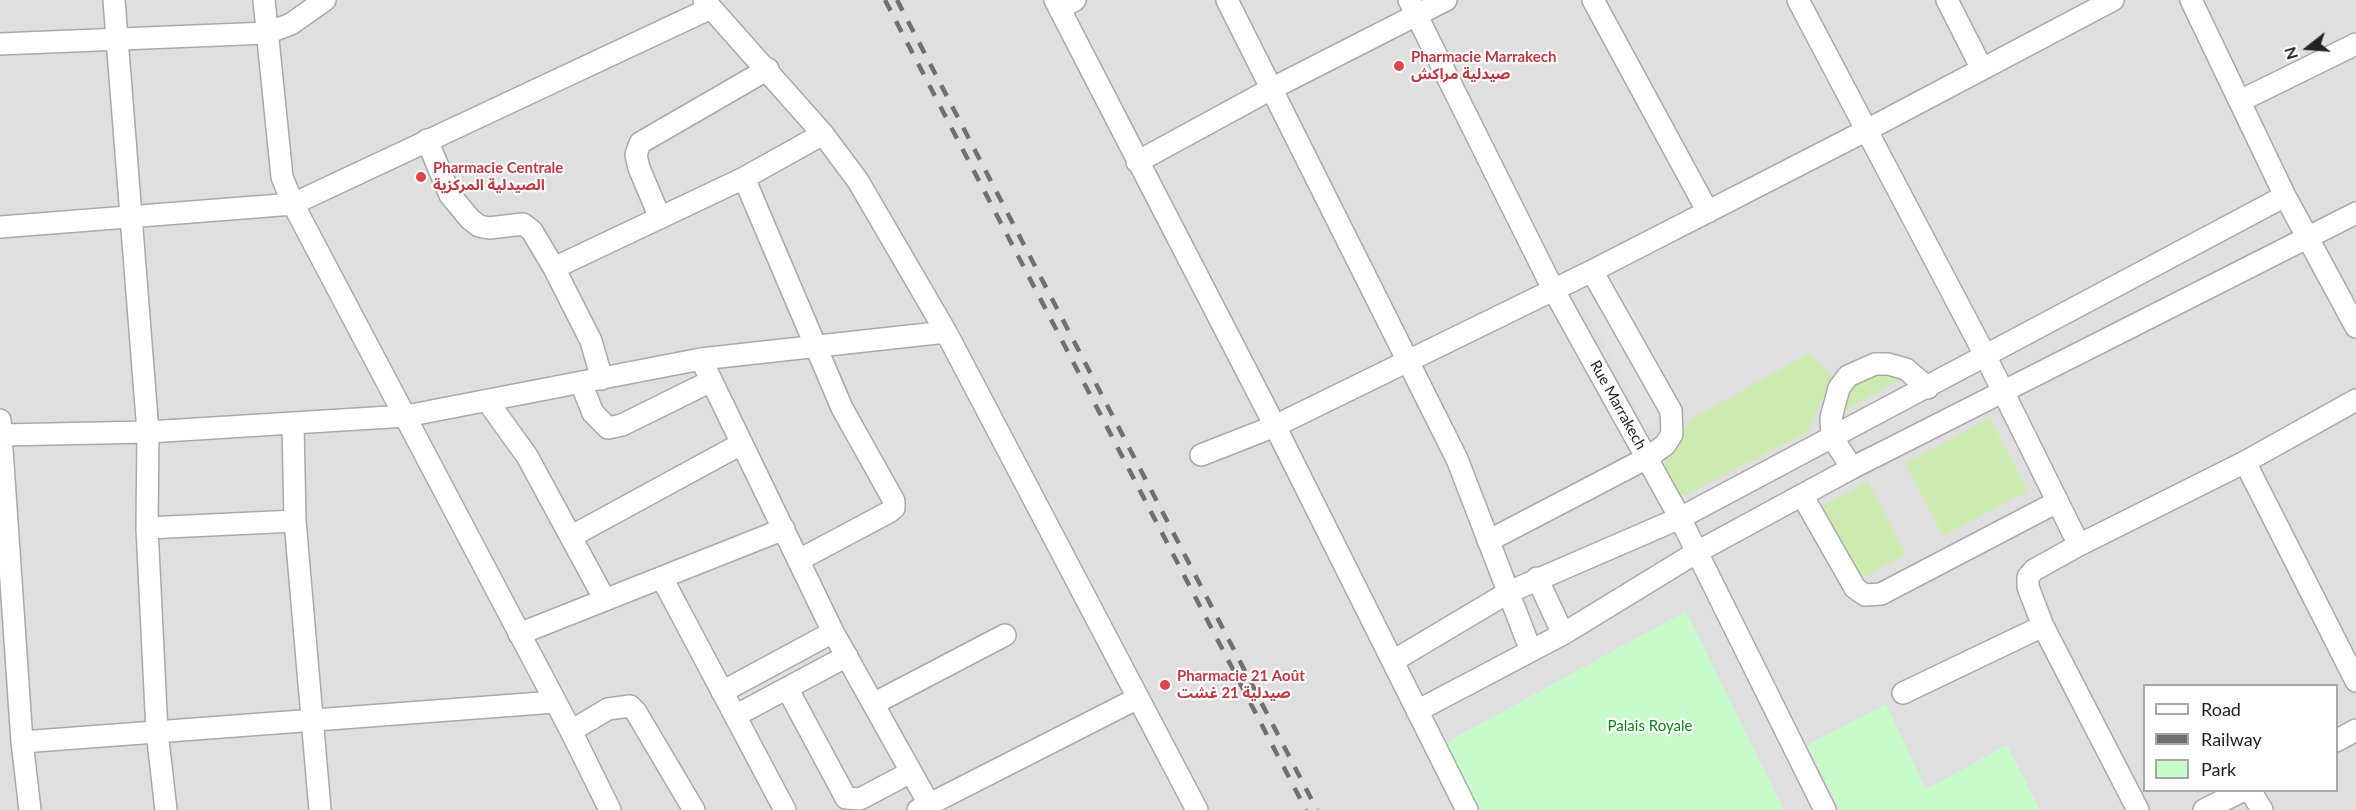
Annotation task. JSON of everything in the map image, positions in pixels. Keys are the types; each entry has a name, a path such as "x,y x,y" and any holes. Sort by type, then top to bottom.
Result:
{"street":[{"path":"114,0 148,432 147,528 157,732 166,810"},
{"path":"264,0 282,177 293,204 571,731 610,810"},
{"path":"0,44 267,33 291,24 325,0"},
{"path":"1227,0 1457,459 1531,651"},
{"path":"1137,162 1271,90 1413,7 1446,0"},
{"path":"1593,0 1708,212"},
{"path":"1798,0 1985,355 2079,545"},
{"path":"1947,0 1982,69"},
{"path":"1201,455 1275,426 1592,271 2113,0"},
{"path":"2191,0 2285,196 2356,327"},
{"path":"1063,3 1137,162 1275,426 1467,810"},
{"path":"0,227 293,204 708,4 768,69 823,134 858,182 946,332 1197,810"},
{"name":"Rue Marrakech","path":"1413,7 1553,289 1680,518 1825,810"},
{"path":"2240,101 2356,44"},
{"path":"660,218 639,168 636,155 640,143 768,69"},
{"path":"554,268 744,178 823,134"},
{"path":"427,140 450,195 470,219 479,226 489,228 523,224 532,231 591,340 602,379"},
{"path":"744,178 842,408 894,501 894,508 799,560"},
{"path":"1393,661 1509,592 1680,518 2285,196"},
{"path":"1417,711 1563,634 1697,552 1852,468 2356,213"},
{"path":"1488,541 1647,458 1665,446 1672,435 1671,411 1592,271"},
{"path":"30,810 22,742 1,428 148,432 406,416 488,402 701,359 946,332"},
{"path":"701,359 834,632 911,772 924,807 1138,698"},
{"path":"1852,468 1832,437 1830,418 1839,388 1848,376 1875,364 1906,369 1928,388"},
{"path":"581,383 593,413 608,428 622,426 711,381"},
{"path":"2138,810 2043,626 2028,587 2028,577 2034,570 2079,545 2245,462 2356,400"},
{"path":"488,402 527,456 605,600"},
{"path":"293,423 295,521 320,810"},
{"path":"572,536 741,444"},
{"path":"2245,462 2356,681"},
{"path":"1802,495 1855,588 1865,595 1881,594 2057,502"},
{"path":"147,528 295,521"},
{"path":"519,634 784,529"},
{"path":"662,578 785,810"},
{"path":"1537,578 1563,634"},
{"path":"1903,693 2043,626"},
{"path":"722,692 834,632"},
{"path":"875,704 1005,635"},
{"path":"735,716 788,690 847,656"},
{"path":"788,690 846,798 860,799 911,772"},
{"path":"22,742 555,702"},
{"path":"571,731 608,709 630,706 636,712 694,810"},
{"path":"2338,740 2356,730"},
{"path":"2204,810 2240,792"},
{"path":"2251,792 2262,810"}],"shaded area":[{"path":"0,0 2356,0 2356,810 0,810"},
{"path":"1612,265 1682,409 1647,429 1582,303"}],"green space":[{"path":"1809,353 1833,376 1807,432 1688,494 1675,494 1668,484 1665,465 1673,441 1692,419"},
{"path":"1867,374 1892,374 1900,380 1844,411 1847,387"},
{"path":"1990,418 2028,491 1943,536 1905,463"},
{"path":"1868,482 1906,554 1859,580 1820,507"},
{"name":"Palais Royale","path":"1686,611 1784,810 1480,810 1445,743"},
{"path":"1886,704 1926,789 2007,745 2040,810 1840,810 1807,745"}],"railway":[{"path":"885,0 1306,810"},
{"path":"897,0 1317,810"}],"place":[{"name":"Pharmacie Marrakech صيدلية مراكش","path":"1399,66"},
{"name":"Pharmacie Centrale الصيدلية المركزية","path":"421,177"},
{"name":"Pharmacie 21 Août صيدلية 21 غشت","path":"1165,685"}]}
